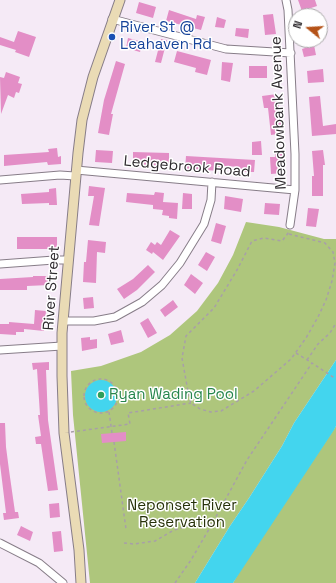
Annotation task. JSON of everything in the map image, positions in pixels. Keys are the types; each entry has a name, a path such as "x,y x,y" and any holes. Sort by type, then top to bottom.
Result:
{"main road":[{"name":"River Street","path":"81,583 79,550 64,433 62,346 63,321 80,131 92,77 120,0"}],"street":[{"name":"Meadowbank Avenue","path":"286,0 291,53 295,154 295,190 290,225"},
{"path":"112,20 226,49 291,53"},
{"name":"Ledgebrook Road","path":"0,180 76,173 212,182 295,190"},
{"path":"63,321 94,321 115,317 135,306 162,286 180,263 204,224 211,200 212,182"},
{"path":"0,264 68,260"},
{"path":"0,350 62,346"},
{"path":"0,543 40,563 63,583"}],"path":[{"path":"289,234 325,243 333,252 335,263 332,281 326,300 318,317 296,353 275,374 254,391 221,410 211,412 200,409 191,403 188,397 182,358 186,336 214,308 237,270 252,241 264,238 282,241 289,234"},
{"path":"307,360 318,344 330,333 336,323"},
{"path":"296,353 336,379"},
{"path":"175,583 191,560 247,460 313,364"},
{"path":"94,380 106,380 115,386 118,398 113,408 108,412 98,413 88,408 85,404 84,393 89,383 94,380"},
{"path":"64,433 130,424 128,413 191,403"},
{"path":"108,412 112,433"},
{"path":"114,442 126,529"},
{"path":"124,543 134,544 155,541 174,530 186,526 199,523 212,524"}],"green space":[{"path":"246,222 279,227 324,239 336,239 336,360 294,423 282,446 195,583 90,583 73,415 71,371 101,366 141,352 170,335 197,311 218,283 233,255"},
{"name":"Neponset River Reservation","path":"336,426 336,583 233,583 242,567"}],"water":[{"path":"336,360 336,426 334,430 233,583 195,583 282,446 294,423"},
{"name":"Ryan Wading Pool","path":"101,380 112,385 117,396 112,407 101,412 90,407 85,396 90,385"}],"building":[{"path":"298,0 315,0 317,6 311,8 301,8"},
{"path":"139,2 156,7 153,18 136,13"},
{"path":"169,10 196,19 197,15 205,17 201,30 166,21"},
{"path":"273,14 276,34 265,35 263,15"},
{"path":"217,17 226,20 224,28 215,27"},
{"path":"236,28 249,29 248,38 235,36"},
{"path":"18,31 36,37 29,57 15,52 16,50 0,45 0,37 14,42"},
{"path":"128,38 143,42 140,52 126,48"},
{"path":"161,39 167,40 161,63 155,62"},
{"path":"315,48 316,55 304,57 302,49"},
{"path":"177,51 211,60 207,75 195,72 196,68 174,62"},
{"path":"116,61 125,64 111,114 113,114 109,135 98,133 104,100"},
{"path":"222,62 233,63 230,82 221,80"},
{"path":"249,66 267,66 267,78 249,78"},
{"path":"323,69 324,82 308,83 307,71"},
{"path":"6,72 20,77 18,83 22,84 19,93 16,92 14,98 8,95 1,114 0,77 4,78"},
{"path":"277,94 282,128 278,129 278,134 271,135 268,108 264,108 262,96"},
{"path":"320,96 323,126 336,124 336,134 312,136 309,97"},
{"path":"261,141 262,155 252,155 252,142"},
{"path":"57,148 58,157 61,156 61,164 48,165 47,162 4,166 4,155 49,152 48,149"},
{"path":"96,150 113,151 112,163 95,162"},
{"path":"323,150 325,165 323,165 323,196 312,196 312,176 314,176 312,151"},
{"path":"133,152 169,153 169,166 133,164"},
{"path":"275,154 282,154 283,173 271,174 270,157 275,157"},
{"path":"186,156 255,160 254,172 240,172 240,167 224,166 223,171 185,169"},
{"path":"89,186 105,188 99,226 89,225 94,196 88,196"},
{"path":"56,188 57,205 49,205 49,203 22,204 21,194 49,192 49,189"},
{"path":"155,192 164,193 163,202 178,203 177,219 162,215 163,210 153,209 153,205 126,202 127,193 154,195"},
{"path":"183,193 192,194 192,209 182,209"},
{"path":"225,196 243,199 241,212 224,209"},
{"path":"265,203 280,204 279,215 264,214"},
{"path":"308,208 319,209 316,227 306,226"},
{"path":"216,223 226,226 221,244 211,241"},
{"path":"170,230 180,236 163,260 153,252 152,254 146,250 151,242 155,245 157,242 161,245"},
{"path":"17,237 57,237 57,249 17,249"},
{"path":"88,240 106,242 105,253 97,252 96,283 83,282 84,262 86,262"},
{"path":"206,252 215,257 207,271 198,265"},
{"path":"148,265 155,272 137,290 124,299 117,289 133,279"},
{"path":"191,274 203,283 195,294 184,285"},
{"path":"49,276 49,285 27,286 27,290 0,290 0,279"},
{"path":"93,297 94,308 84,309 83,298"},
{"path":"173,300 178,307 165,317 160,310"},
{"path":"35,310 46,311 44,331 24,329 24,332 16,332 16,335 0,334 0,324 9,324 9,322 34,324"},
{"path":"148,318 157,333 148,338 140,323"},
{"path":"121,330 124,342 111,345 108,334"},
{"path":"90,337 90,340 97,339 97,348 82,351 81,338"},
{"path":"49,362 49,370 46,370 48,420 58,490 48,491 41,444 36,444 35,437 41,436 38,415 40,415 37,369 33,370 32,363"},
{"path":"0,423 5,423 6,447 15,512 18,512 19,518 4,520 3,513 6,513 0,464"},
{"path":"126,432 126,441 102,443 101,434"},
{"path":"59,503 60,517 50,518 49,504"},
{"path":"21,526 33,532 30,541 17,535"},
{"path":"61,531 63,551 54,552 52,532"}],"place":[{"name":"River St @ Leahaven Rd","path":"112,37"},
{"name":"Ryan Wading Pool","path":"101,395"}]}
